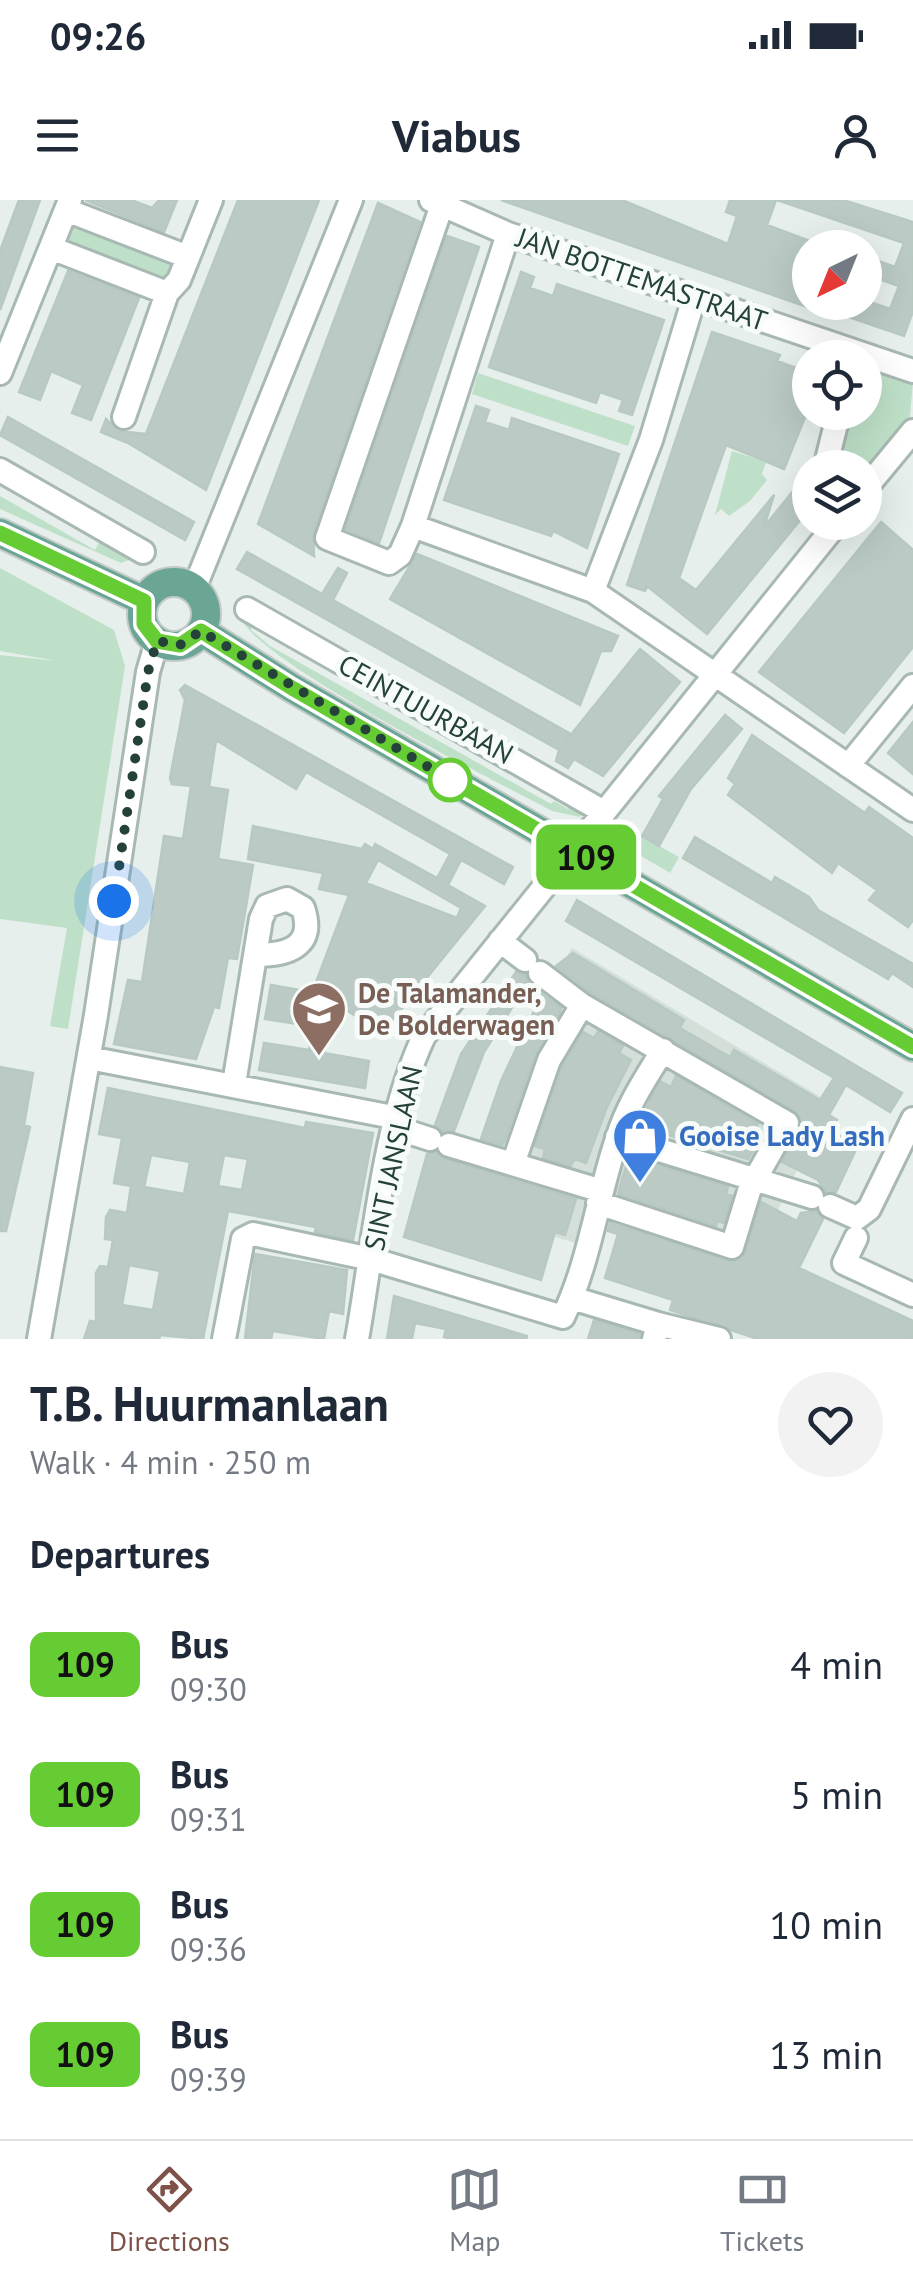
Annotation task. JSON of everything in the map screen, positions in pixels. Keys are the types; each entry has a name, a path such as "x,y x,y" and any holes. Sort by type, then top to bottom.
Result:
{"main road":[{"path":"0,533 144,601"},
{"path":"169,582 194,589 206,609 201,631 180,645 157,641 144,624 144,601 156,587 169,582"},
{"name":"CEINTUURBAAN","path":"201,631 292,688 913,1047"}],"street":[{"path":"124,417 167,292 179,280 211,200"},
{"path":"194,589 351,200"},
{"path":"436,202 327,538 389,564 400,555 413,526 508,234"},
{"name":"JAN BOTTEMASTRAAT","path":"436,202 508,234 813,340"},
{"path":"0,374 68,205 188,257"},
{"path":"51,248 167,292"},
{"path":"593,591 651,440 694,298"},
{"name":"JAN BOTTEMASTRAAT","path":"882,363 913,372"},
{"path":"882,468 913,430"},
{"path":"0,470 142,552"},
{"path":"413,526 593,591 913,810"},
{"name":"SINT JANSLAAN","path":"357,1339 397,1123 413,1060 424,1036 697,692 716,675 824,540"},
{"name":"CEINTUURBAAN","path":"247,610 604,812"},
{"path":"39,1339 89,1058 148,672 157,641"},
{"path":"848,766 913,686"},
{"path":"89,1058 234,1084 397,1123 440,1142 513,1164 732,1246 755,1178 787,1123 582,1004 500,941"},
{"path":"234,1084 256,955"},
{"path":"513,1164 550,1060 582,1004"},
{"path":"224,1339 243,1240 253,1234 371,1259 564,1317 617,1137 634,1096 664,1050"},
{"path":"913,1119 856,1228 844,1263 913,1295"},
{"path":"617,1137 821,1201 856,1228"},
{"path":"572,1298 656,1331 719,1339"}],"shaded area":[{"path":"572,948 829,1102 761,1246 799,1267 672,1265 681,1235 609,1214 600,1250 456,1208 478,1145 487,1148 506,1087 560,983 554,977"}],"green space":[{"path":"77,223 173,261 168,280 162,284 72,251 66,240 70,227"},
{"path":"882,372 913,382 909,426 882,458 882,450 840,450 844,430 882,430"},
{"path":"478,373 635,426 628,446 472,394"},
{"path":"732,451 766,462 762,474 767,480 750,501 729,516 721,509 715,515"},
{"path":"0,496 95,550 103,535 139,556 121,563 0,509"},
{"path":"0,568 114,630 125,666 68,1029 50,1026 67,928 0,919 0,655 57,661 0,651"},
{"path":"238,610 253,621 251,630 270,646 551,804 554,801 568,809 572,804 584,812 580,817 552,811 376,717 280,656 249,630"},
{"path":"618,823 679,857 670,873 617,842"}],"building":[{"path":"19,200 40,200 0,310 0,251"},
{"path":"85,200 131,200 152,208 159,200 177,200 164,232"},
{"path":"238,200 319,200 206,490 128,443 101,432 106,419 118,431 146,434"},
{"path":"501,200 622,200 728,244 737,216 726,212 730,200 776,200 767,225 792,234 792,302"},
{"path":"777,200 843,200 913,222 913,311 904,336 858,320 882,320 882,306 890,309 899,286 882,280 882,262 895,267 904,243 882,236 882,230 866,230"},
{"path":"378,203 420,222 313,533 314,556 258,524"},
{"path":"447,236 479,247 379,543 346,529"},
{"path":"68,271 139,298 91,420 72,413 83,385 51,371 40,400 19,392"},
{"path":"521,272 534,277 530,288 553,296 557,284 664,320 632,415 619,411 623,400 600,392 596,403 489,367"},
{"path":"712,332 780,355 777,361 792,366 792,430 800,430 784,469 726,445 679,578 696,590 774,495 764,527 792,492 792,530 707,634 647,586 645,591 627,585"},
{"path":"476,406 489,410 485,422 509,430 512,418 619,454 587,548 553,531 551,536 444,500"},
{"path":"8,417 194,522 185,540 0,435"},
{"path":"882,523 913,550 913,647 844,733 759,672 866,540 882,540"},
{"path":"247,552 322,594 338,568 347,573 333,600 569,733 565,742 640,649 680,682 603,776 574,759 568,768 556,761 559,750 237,569"},
{"path":"417,554 618,636 611,651 601,651 580,705 390,599"},
{"path":"185,685 513,867 504,884 461,860 448,885 485,906 382,1033 340,1006 342,995 315,985 349,895 319,889 323,873 248,859 253,826 362,849 365,844 373,849 375,844 437,878 450,854 306,772 296,789 216,740 209,787 228,790 218,859 253,865 237,959 228,958 219,1008 214,1007 196,1059 114,1044 128,980 142,982 164,836 183,839 191,786 172,784 170,778 185,700 180,690","holes":["378,860 461,908 457,918 366,883"]},
{"path":"725,715 742,729 691,789 659,846 642,836 663,799 659,796"},
{"path":"913,722 913,774 888,753"},
{"path":"752,735 865,813 869,807 913,838 913,920 908,927 869,900 877,890 838,863 832,873 728,795 735,784 728,778"},
{"path":"695,837 772,883 775,877 809,897 818,910 913,964 913,987 892,973 888,979 683,858"},
{"path":"577,900 902,1093 890,1112 846,1085 829,1115 837,1120 831,1132 858,1145 836,1192 826,1192 818,1180 782,1162 802,1124 795,1111 590,992 556,966 573,953 684,1020 680,1028 730,1057 734,1050 820,1100 834,1078 566,921"},
{"path":"516,972 525,975 528,982 484,1052 454,1131 443,1132 435,1125 461,1054"},
{"path":"271,985 311,992 305,1025 265,1019"},
{"path":"542,994 561,1008 560,1013 535,1055 502,1145 481,1139 501,1081"},
{"path":"314,1024 329,1027 324,1053 369,1061 365,1088 259,1070 264,1043 309,1050"},
{"path":"598,1031 623,1046 619,1053 631,1060 607,1107 586,1163 575,1159 570,1166 543,1158 545,1149 535,1146 563,1066 583,1032 594,1038"},
{"path":"0,1067 33,1073 24,1125 30,1127 6,1231 0,1231"},
{"path":"676,1076 758,1124 755,1129 764,1133 748,1159 652,1130 658,1115 646,1110 661,1082 671,1087"},
{"path":"108,1088 305,1128 306,1122 373,1133 353,1240 315,1232 316,1227 228,1211 203,1339 160,1335 159,1339 84,1339 90,1321 96,1322 96,1273 100,1266 108,1267 113,1240 105,1239 106,1217 110,1210 127,1213 131,1186 114,1183 122,1138 99,1134","holes":["151,1155 190,1162 184,1194 144,1187","224,1155 248,1159 242,1190 218,1186","129,1265 160,1271 153,1310 122,1305"]},
{"path":"436,1152 445,1159 576,1199 565,1235 555,1232 541,1280 404,1237 427,1154"},
{"path":"629,1156 728,1187 726,1194 732,1196 724,1223 717,1221 716,1226 618,1194"},
{"path":"761,1202 797,1221 801,1213 816,1211 823,1219 799,1268 913,1321 913,1339 758,1339 670,1310 673,1300 605,1278 618,1234 608,1231 610,1223 734,1262 746,1251"},
{"path":"255,1254 347,1270 343,1314 329,1311 324,1339 273,1331 271,1339 245,1339"},
{"path":"394,1296 527,1336 451,1339 444,1337 446,1329 415,1323 412,1339 387,1339"},
{"path":"594,1320 640,1334 639,1339 588,1339"}],"bus line":[{"name":"109","path":"0,533 144,601 144,624 157,641 180,645 201,631 292,688 913,1047"}],"place":[{"name":"De Talamander, De Bolderwagen","path":"319,1058"},
{"name":"Gooise Lady Lash","path":"640,1185"}],"route":[{"path":"114,901 148,672 157,641 180,645 201,631 450,780"}]}
